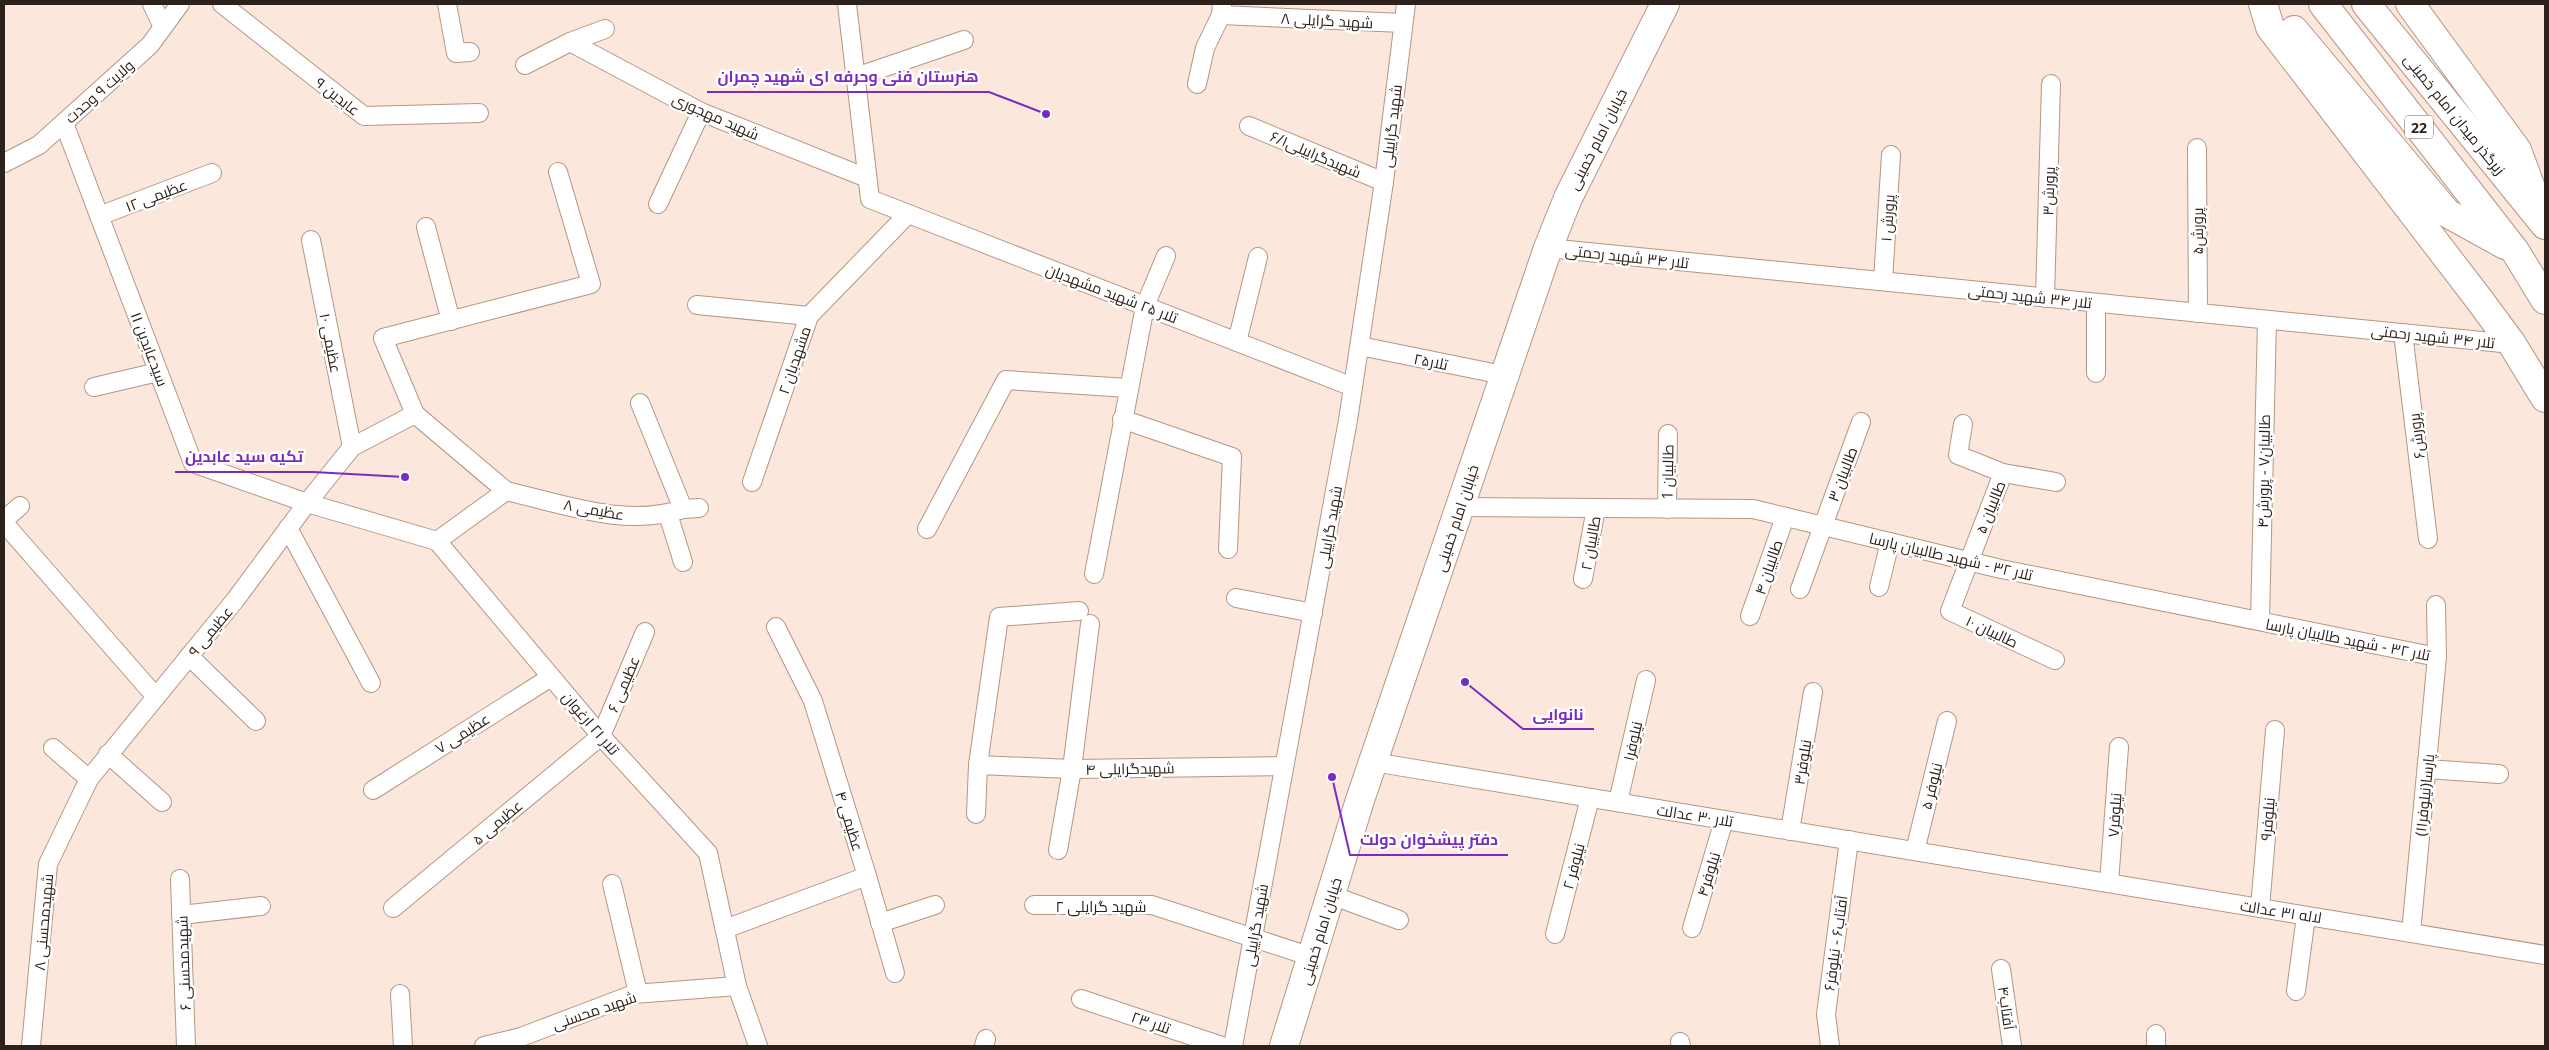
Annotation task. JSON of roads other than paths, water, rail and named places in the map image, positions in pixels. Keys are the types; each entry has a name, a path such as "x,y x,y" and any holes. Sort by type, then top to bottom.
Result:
{"main road":[{"name":"خیابان امام خمینی","path":"1284,1046 1373,762 1503,375 1548,248 1568,198 1665,4"},
{"path":"2263,4 2270,27 2512,344 2544,393"},
{"path":"2273,4 2447,213 2515,251"},
{"name":"22","path":"2323,4 2515,251 2545,300"},
{"name":"زیرگذر میدان امام خمینی","path":"2366,4 2543,212"},
{"path":"2410,4 2517,150 2543,212"}],"street":[{"path":"152,4 163,27"},
{"name":"ولایت ۹ وحدت","path":"5,157 39,145 150,46 180,4"},
{"name":"عابدین ۹","path":"222,4 364,116 479,114"},
{"path":"446,4 456,53 470,52"},
{"path":"847,4 867,178"},
{"name":"شهید گراییلی","path":"1232,1046 1313,613 1360,346 1384,182 1406,4"},
{"path":"1198,84 1205,48 1222,9"},
{"name":"شهید گرایلی ۸","path":"1222,9 1404,23"},
{"path":"525,65 570,42 605,29"},
{"path":"856,77 964,40"},
{"name":"شهید مهجوری","path":"570,42 701,112 867,178"},
{"name":"پرورش۳","path":"2045,298 2052,84"},
{"path":"658,204 701,112"},
{"name":"سیدعابدین ۱۱","path":"64,123 193,463 307,503"},
{"name":"شهیدگراییلی۶/۱","path":"1249,126 1384,182"},
{"name":"پرورش۵","path":"2197,148 2198,313"},
{"name":"پرورش ۱","path":"1883,281 1891,154"},
{"path":"415,414 352,447 307,503 437,541 506,491 415,414 383,338 591,284 558,172"},
{"name":"عظیمی ۱۲","path":"99,216 212,173"},
{"name":"تلار ۲۵ شهید مشهدبان","path":"867,178 870,199 1353,387"},
{"name":"مشهدبان ۲","path":"752,482 809,316 908,214"},
{"path":"426,227 451,321"},
{"name":"عظیمی ۱۰","path":"311,240 352,447"},
{"name":"تلار ۳۴ شهید رحمتی","path":"1548,248 2512,344"},
{"path":"1094,574 1145,306 1166,256"},
{"path":"1237,342 1258,257"},
{"path":"2096,303 2096,373"},
{"path":"697,305 809,316"},
{"name":"طالبیان۷ - پرورش۴","path":"2260,622 2267,320"},
{"name":"پرورش۶","path":"2403,334 2428,540"},
{"name":"تلار۲۵","path":"1360,346 1503,375"},
{"path":"94,387 158,372"},
{"path":"927,529 1006,380 1128,388"},
{"path":"640,403 683,510 683,562"},
{"path":"1122,419 1232,457 1228,550"},
{"name":"طالبیان ۳","path":"1800,589 1861,422"},
{"path":"1963,424 1958,455 2003,473"},
{"name":"طالبیان 1","path":"1666,508 1668,434"},
{"name":"طالبیان ۵","path":"1968,561 2003,473 2056,482"},
{"name":"عظیمی ۸","path":"506,491 621,517 683,510"},
{"name":"عظیمی ۹","path":"108,754 236,600 307,503"},
{"path":"20,506 4,521 156,697"},
{"name":"تلار ۳۲ - شهید طالبیان پارسا","path":"1460,507 1753,509 1968,561 2437,657"},
{"name":"طالبیان ۲","path":"1583,579 1596,508"},
{"name":"طالبیان ۴","path":"1750,616 1785,517"},
{"path":"288,528 372,683"},
{"name":"تلار ۲۱ ارغوان","path":"437,541 601,736 708,853 737,986 758,1046"},
{"path":"1879,587 1890,542"},
{"name":"طالبیان ۱۰","path":"1968,561 1950,611 2055,660"},
{"path":"1236,598 1313,613"},
{"name":"پارسا(نیلوفر۱۱)","path":"2411,932 2437,657 2436,605"},
{"path":"976,814 978,765 999,617 1084,618 1072,768 1058,850"},
{"name":"عظیمی ۴","path":"776,627 813,701 867,876 894,973"},
{"name":"عظیمی ۶","path":"601,736 645,632"},
{"path":"189,656 256,721"},
{"name":"عظیمی ۷","path":"373,790 551,677"},
{"name":"نیلوفر۱","path":"1618,802 1646,680"},
{"name":"نیلوفر۳","path":"1790,831 1813,692"},
{"name":"نیلوفر ۵","path":"1915,851 1947,721"},
{"name":"نیلوفر۹","path":"2260,908 2275,730"},
{"name":"عظیمی ۵","path":"393,908 601,736"},
{"name":"نیلوفر۷","path":"2110,883 2119,747"},
{"path":"53,748 89,780"},
{"path":"108,754 162,802"},
{"name":"شهیدمحسنی ۸","path":"31,1046 48,864 89,780 108,754"},
{"name":"تلار ۳۰ عدالت","path":"1373,762 2016,868"},
{"name":"شهیدگرایلی ۴","path":"978,765 1072,768 1283,766"},
{"path":"2427,769 2499,774"},
{"name":"نیلوفر ۲","path":"1555,934 1590,798"},
{"name":"نیلوفر۴","path":"1692,928 1724,820"},
{"name":"آفتاب۶ - نیلوفر۶","path":"1830,1046 1826,1014 1849,840"},
{"name":"لاله ۳۱ عدالت","path":"2016,868 2545,955"},
{"path":"725,929 867,876"},
{"name":"شهیدمحسنی ۶","path":"180,879 186,1046"},
{"path":"612,884 638,993"},
{"path":"1331,895 1399,920"},
{"path":"880,923 935,905"},
{"name":"شهید گرایلی ۲","path":"1034,905 1152,905 1253,940 1312,957"},
{"path":"182,915 261,906"},
{"path":"2296,991 2306,916"},
{"name":"آفتاب۴","path":"2002,969 2012,1046"},
{"name":"شهید محسنی","path":"484,1046 521,1037 638,993 737,986"},
{"path":"400,994 403,1046"},
{"name":"تلار ۲۳","path":"1081,999 1222,1046"}],"place":[{"name":"هنرستان فنی وحرفه ای شهید چمران","path":"1046,114"},
{"name":"تکیه سید عابدین","path":"405,477"},
{"name":"نانوایی","path":"1465,682"},
{"name":"دفتر پیشخوان دولت","path":"1332,777"}]}
